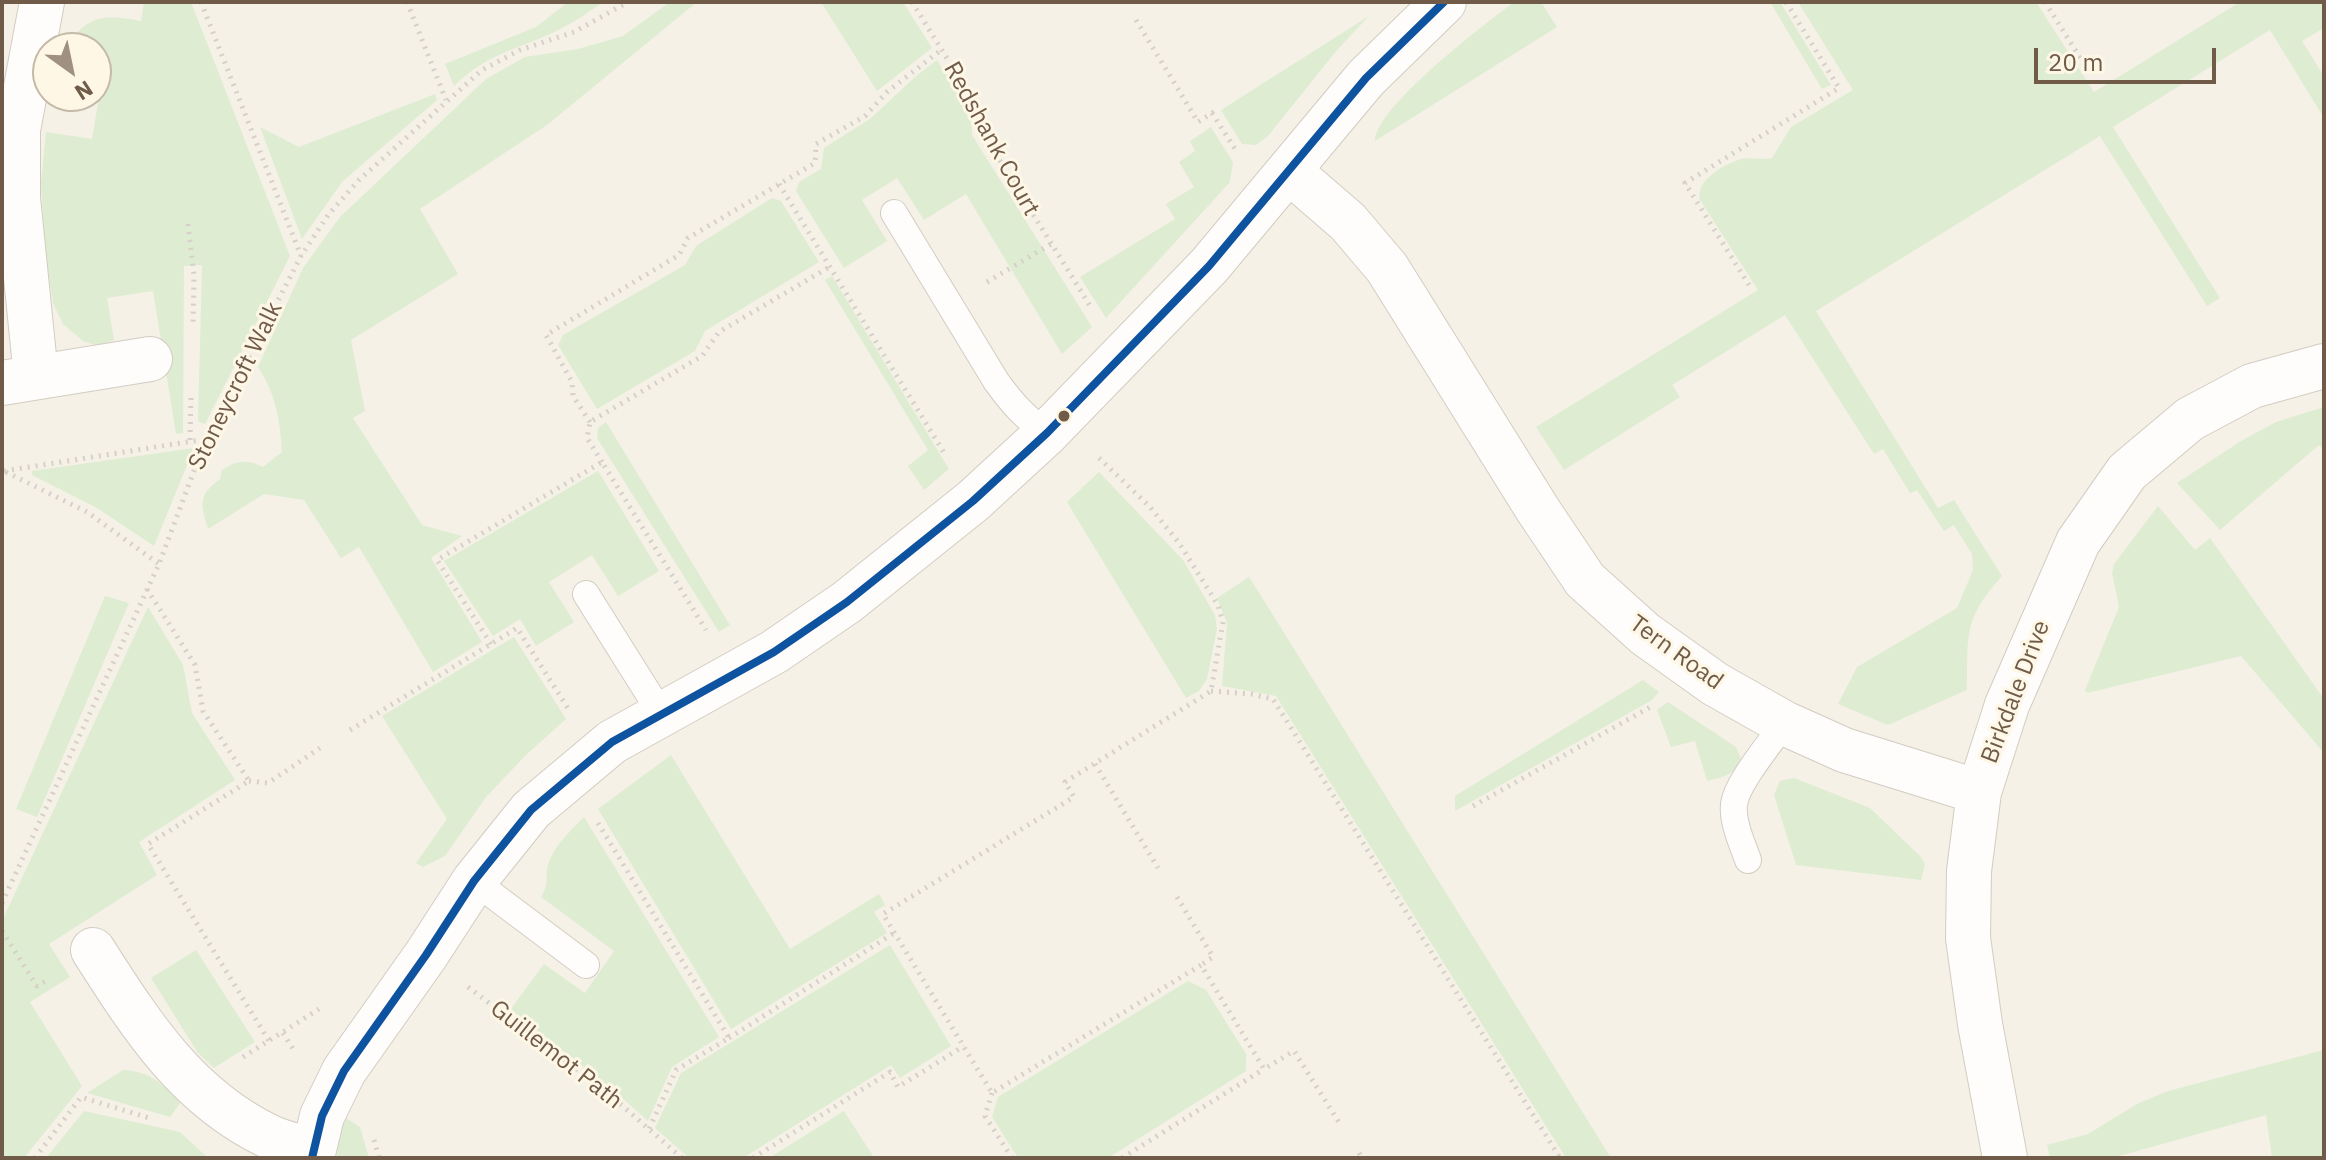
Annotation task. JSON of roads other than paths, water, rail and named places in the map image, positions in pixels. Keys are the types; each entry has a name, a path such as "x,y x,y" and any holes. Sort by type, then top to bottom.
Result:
{"street":[{"path":"42,2 18,130 19,380 150,359"},
{"path":"93,950 170,1062 238,1117 271,1138 312,1154 322,1116 344,1071 474,881 531,810 612,742 774,652 868,585 973,501 1047,433 1209,266 1366,78 1444,2"},
{"name":"Tern Road","path":"1282,178 1348,222 1387,268 1585,580 1645,634 1691,668 1784,723 1844,750 1979,792"},
{"name":"Birkdale Drive","path":"2005,1158 1980,1024 1968,938 1969,871 1979,792 2007,705 2078,542 2127,472 2190,419 2252,386 2324,366"}],"lane":[{"path":"894,213 1013,405 1047,433"},
{"path":"586,594 662,715"},
{"path":"1748,860 1735,821 1734,802 1743,783 1784,723"},
{"path":"474,881 586,965"}]}
